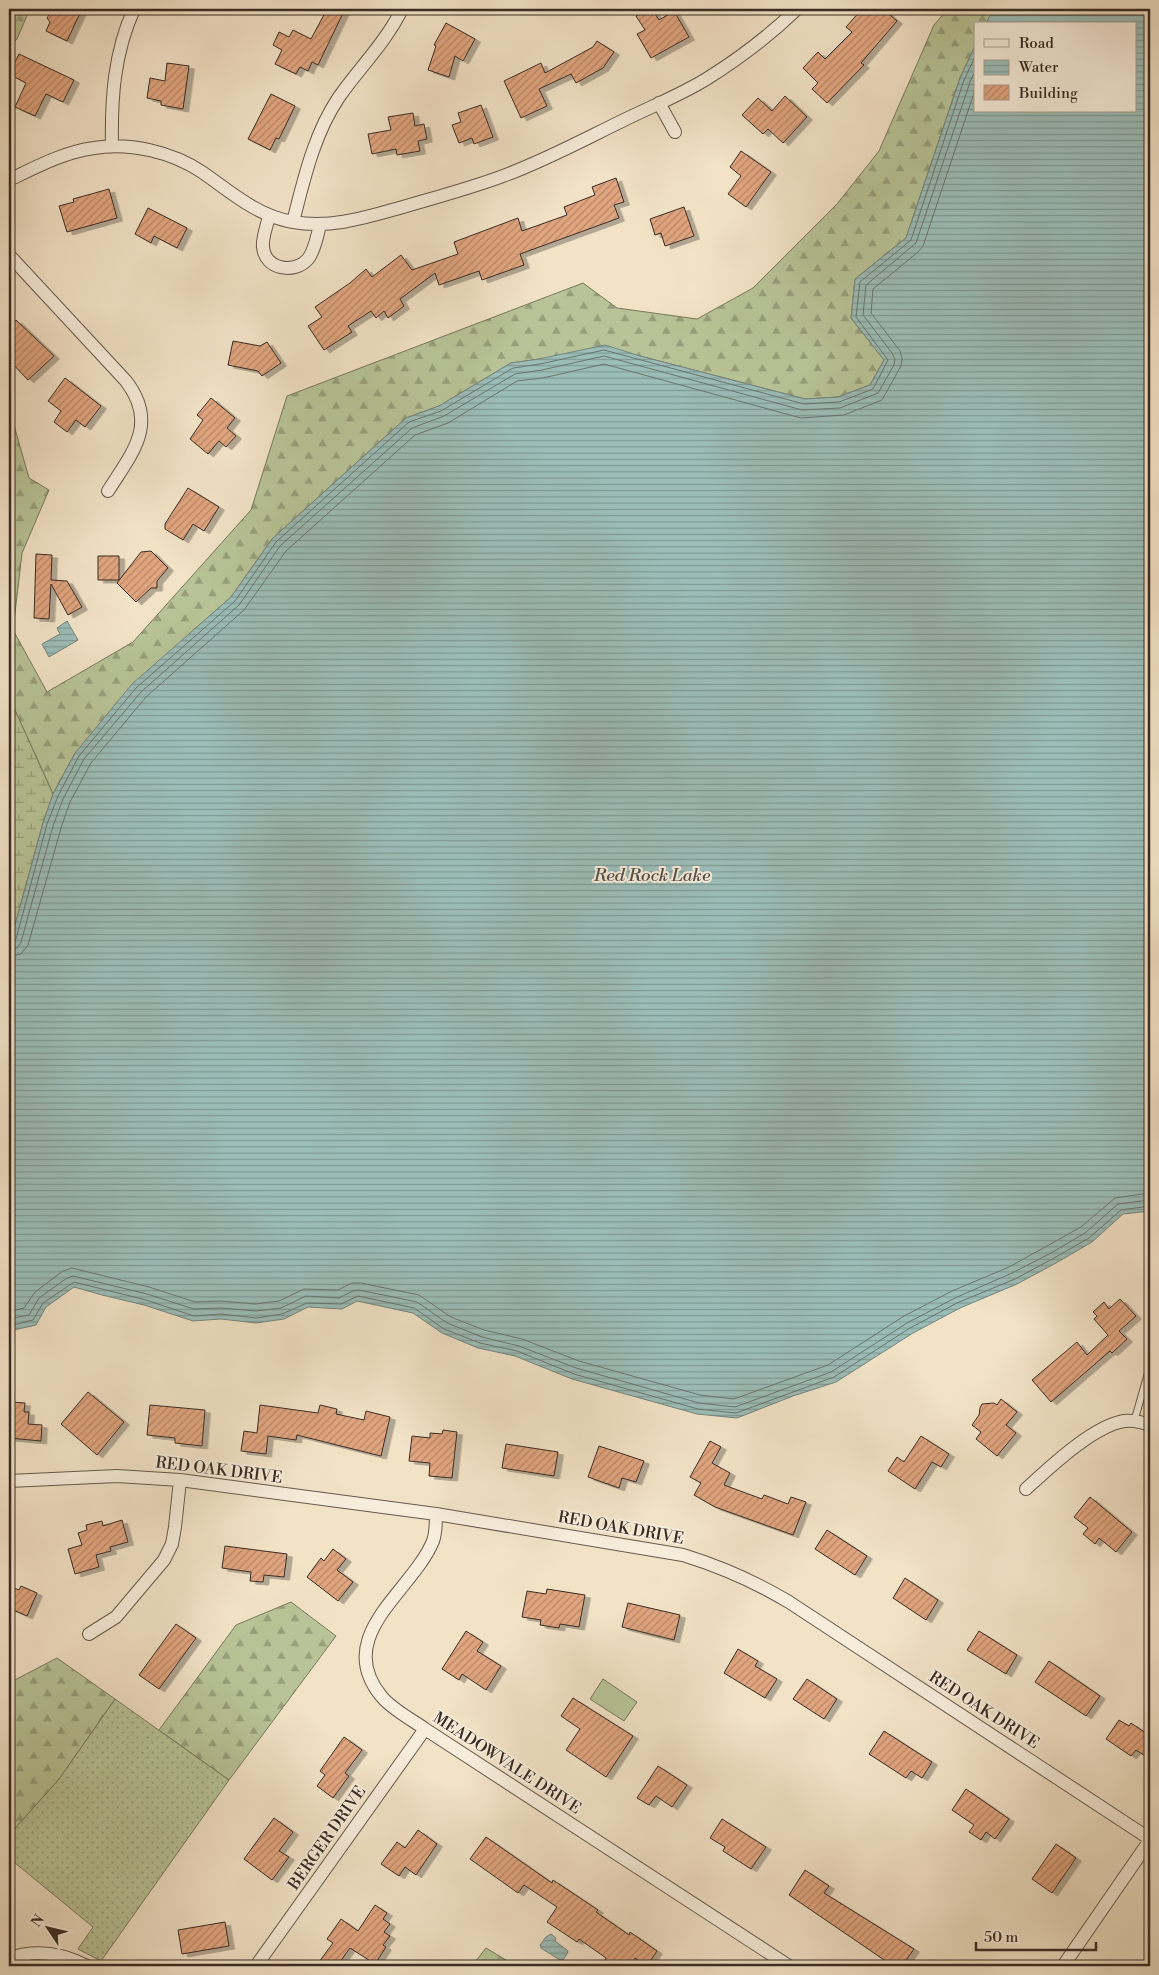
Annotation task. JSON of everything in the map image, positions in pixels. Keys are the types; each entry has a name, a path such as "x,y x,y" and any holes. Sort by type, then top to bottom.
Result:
{"street":[{"path":"112,146 115,73 119,49 134,9"},
{"path":"292,222 306,168 321,130 338,98 379,46 402,9"},
{"path":"9,180 62,156 93,148 112,146 150,150 183,160 246,204 269,216 320,226 358,220 505,176 659,103 706,79 745,54 797,9"},
{"path":"659,103 674,132"},
{"path":"269,216 263,239 264,255 271,262 283,268 300,265 308,258 315,246 320,226"},
{"path":"9,255 136,394 142,409 139,436 136,445 108,491"},
{"path":"1026,1489 1059,1459 1105,1427 1124,1421 1150,1425"},
{"name":"RED OAK DRIVE","path":"9,1481 117,1476 180,1480 436,1514 683,1555 720,1566 789,1602 1150,1839"},
{"path":"89,1634 116,1617 164,1560 172,1544 180,1480"},
{"name":"MEADOWVALE DRIVE","path":"436,1514 433,1540 418,1567 376,1620 369,1636 366,1653 368,1668 373,1684 383,1698 425,1728 789,1966"},
{"name":"BERGER DRIVE","path":"256,1966 425,1728"},
{"path":"1063,1966 1150,1839"},
{"path":"9,1958 23,1953 49,1952 74,1959 87,1966"}],"lane":[{"path":"1134,1422 1150,1366"}],"green space":[{"path":"9,9 30,9 17,39 9,47"},
{"path":"948,9 993,9 987,22 974,22 974,48 960,78 906,238 855,279 851,318 884,360 870,385 838,397 805,399 640,356 539,359 511,363 439,406 406,418 272,539 231,597 189,634 75,753 53,794 9,697 9,408 29,478 49,490 22,553 13,630 47,692 133,642 251,510 287,396 583,283 617,308 697,319 753,288 837,204 879,151 934,25"},
{"path":"9,697 53,794 43,823 9,947"},
{"path":"291,1602 336,1636 229,1780 159,1730 236,1625"},
{"path":"57,1658 115,1699 59,1779 9,1835 9,1683"},
{"path":"603,1679 637,1702 624,1721 590,1699"},
{"path":"115,1699 229,1780 101,1961 78,1949 93,1927 9,1858 9,1835 59,1779"},
{"path":"486,1948 516,1966 472,1966"}],"water":[{"name":"Red Rock Lake","path":"993,9 1150,9 1150,1211 1123,1214 1092,1242 1017,1284 960,1308 913,1333 836,1382 793,1396 737,1418 697,1414 572,1379 515,1356 478,1348 442,1333 413,1313 357,1301 342,1309 308,1307 284,1319 256,1323 221,1319 193,1321 144,1305 74,1287 46,1307 36,1325 9,1331 9,947 43,823 53,794 75,753 132,684 231,597 272,539 406,418 439,406 511,363 605,345 805,399 838,397 870,385 884,360 851,318 855,279 906,238 960,78 974,48 974,112 1136,112 1136,22 987,22"},
{"path":"67,621 78,640 49,657 42,644 60,634 57,628"},
{"path":"551,1934 556,1938 555,1941 568,1952 563,1960 541,1948 540,1945"}],"building":[{"path":"82,9 67,41 46,31 50,22 47,18 52,10"},
{"path":"327,9 345,9 318,65 312,62 308,71 300,67 296,74 275,64 282,50 273,45 279,32 289,37 293,30 311,39"},
{"path":"648,9 652,9 659,20 674,11 689,37 651,58 637,34 645,30 636,16"},
{"path":"862,9 883,9 897,21 861,63 864,65 827,103 812,89 818,83 803,68 818,52 825,59 852,32 846,27"},
{"path":"446,23 475,39 463,61 455,56 449,77 428,70 436,46 434,45"},
{"path":"597,41 614,52 603,68 576,83 571,74 539,89 547,106 521,118 504,81 541,63 545,73 593,47"},
{"path":"19,54 74,80 63,102 46,94 35,116 15,107 26,83 9,74"},
{"path":"167,63 189,66 183,109 161,105 161,101 147,98 150,78 165,81"},
{"path":"271,94 295,106 279,139 276,138 270,150 248,139"},
{"path":"785,96 807,117 783,143 768,129 763,134 742,115 758,98 772,111"},
{"path":"481,105 493,137 474,144 472,138 459,143 452,125 461,122 458,113"},
{"path":"413,113 415,126 424,124 427,139 418,141 420,151 397,155 396,149 372,154 368,134 391,130 388,117"},
{"path":"741,151 771,172 746,207 728,194 741,176 730,167"},
{"path":"616,178 624,202 614,205 619,218 520,254 524,265 482,280 479,271 439,285 435,273 400,299 404,306 388,318 384,311 376,318 371,311 348,326 352,332 324,350 308,326 322,317 315,307 350,283 366,269 372,277 401,255 412,270 458,254 454,242 518,218 522,231 567,215 564,207 595,195 592,187"},
{"path":"109,189 117,218 67,232 59,206 74,202 73,199"},
{"path":"684,207 694,236 665,246 661,233 655,235 650,219"},
{"path":"148,208 187,228 177,248 154,236 151,243 135,234"},
{"path":"16,320 54,356 28,380 9,360 9,326"},
{"path":"233,341 260,346 267,342 281,363 262,376 258,371 228,365"},
{"path":"65,378 101,406 85,427 76,420 67,432 54,422 61,411 48,401"},
{"path":"211,398 235,418 227,428 236,436 226,447 219,441 208,454 190,439 203,420 197,415"},
{"path":"188,488 219,507 204,531 193,524 183,540 165,529 165,524"},
{"path":"151,551 168,568 157,581 157,588 151,588 136,602 117,583 141,552"},
{"path":"36,554 52,555 51,580 67,581 82,607 68,615 51,584 49,619 34,618"},
{"path":"98,556 119,556 119,580 98,580"},
{"path":"1120,1299 1136,1316 1119,1331 1127,1339 1112,1353 1110,1351 1051,1402 1032,1380 1077,1342 1087,1355 1108,1335 1094,1319 1097,1316 1093,1312 1104,1302 1109,1309"},
{"path":"88,1392 124,1422 97,1455 61,1424"},
{"path":"1001,1399 1017,1412 1006,1425 1016,1433 997,1456 976,1439 981,1432 972,1425 979,1415 982,1404 994,1403 997,1405"},
{"path":"11,1402 25,1403 24,1412 29,1412 28,1424 42,1425 41,1441 9,1438 9,1407"},
{"path":"150,1405 205,1410 202,1446 175,1443 175,1438 147,1435"},
{"path":"260,1405 318,1413 320,1405 337,1409 336,1414 364,1420 366,1411 390,1417 381,1456 297,1435 296,1440 268,1436 266,1454 241,1451 244,1431 257,1433"},
{"path":"443,1430 457,1432 452,1478 429,1476 430,1463 409,1461 412,1436 430,1438 430,1433 442,1434"},
{"path":"921,1436 949,1454 941,1467 932,1462 915,1489 888,1471 897,1457 904,1462"},
{"path":"710,1441 721,1447 712,1463 730,1473 724,1485 762,1499 764,1495 788,1504 791,1497 806,1502 793,1535 715,1507 694,1495 701,1483 690,1477"},
{"path":"506,1444 558,1452 554,1476 502,1468"},
{"path":"599,1446 644,1461 636,1482 622,1478 619,1488 588,1477"},
{"path":"1090,1497 1132,1532 1116,1552 1099,1538 1095,1544 1083,1534 1088,1528 1074,1517"},
{"path":"122,1520 128,1542 110,1547 111,1551 96,1555 99,1567 75,1574 68,1549 82,1545 78,1533 87,1530 86,1525 102,1521 103,1526"},
{"path":"827,1530 867,1556 855,1575 815,1549"},
{"path":"225,1546 287,1554 284,1577 264,1575 263,1582 250,1581 251,1572 222,1568"},
{"path":"333,1549 346,1559 337,1570 353,1582 338,1601 307,1577 321,1558 324,1561"},
{"path":"905,1578 938,1600 926,1620 893,1598"},
{"path":"9,1586 19,1590 21,1586 37,1593 27,1616 9,1608"},
{"path":"547,1589 585,1595 579,1627 560,1624 559,1628 540,1625 541,1620 522,1617 527,1591 546,1594"},
{"path":"628,1603 680,1615 674,1640 622,1627"},
{"path":"176,1624 196,1638 159,1689 139,1675"},
{"path":"466,1631 483,1642 477,1651 501,1666 486,1690 462,1674 459,1680 442,1669"},
{"path":"979,1631 1017,1655 1006,1674 967,1650"},
{"path":"738,1649 758,1661 755,1666 777,1679 765,1698 724,1673"},
{"path":"1049,1661 1100,1696 1086,1716 1035,1682"},
{"path":"807,1679 837,1699 824,1719 793,1699"},
{"path":"573,1698 633,1736 606,1777 566,1750 580,1729 561,1716"},
{"path":"1119,1720 1129,1726 1131,1723 1150,1736 1150,1759 1136,1750 1131,1756 1106,1739"},
{"path":"884,1731 932,1762 922,1778 911,1771 906,1778 869,1754"},
{"path":"344,1737 362,1750 345,1773 349,1776 333,1798 317,1786 325,1775 320,1771"},
{"path":"658,1766 687,1785 672,1807 656,1796 649,1805 637,1798"},
{"path":"966,1789 1009,1819 995,1839 986,1832 981,1840 969,1832 974,1825 952,1810"},
{"path":"274,1818 293,1832 279,1851 289,1857 272,1880 244,1859"},
{"path":"722,1819 766,1847 751,1869 723,1851 725,1847 710,1838"},
{"path":"418,1830 437,1844 416,1875 405,1867 399,1876 381,1864 397,1842 405,1848"},
{"path":"486,1837 552,1883 553,1880 598,1910 596,1912 629,1935 630,1932 657,1951 647,1966 635,1958 629,1966 601,1966 606,1958 579,1939 577,1942 547,1922 557,1907 524,1885 518,1893 470,1859"},
{"path":"1056,1844 1076,1858 1052,1893 1032,1879"},
{"path":"805,1870 829,1886 824,1893 914,1949 902,1966 893,1966 789,1895"},
{"path":"375,1905 387,1913 383,1919 390,1924 384,1932 390,1936 383,1945 386,1947 375,1964 350,1948 337,1966 316,1966 333,1943 327,1939 341,1919 358,1931"},
{"path":"225,1922 229,1946 182,1954 178,1930"}]}
